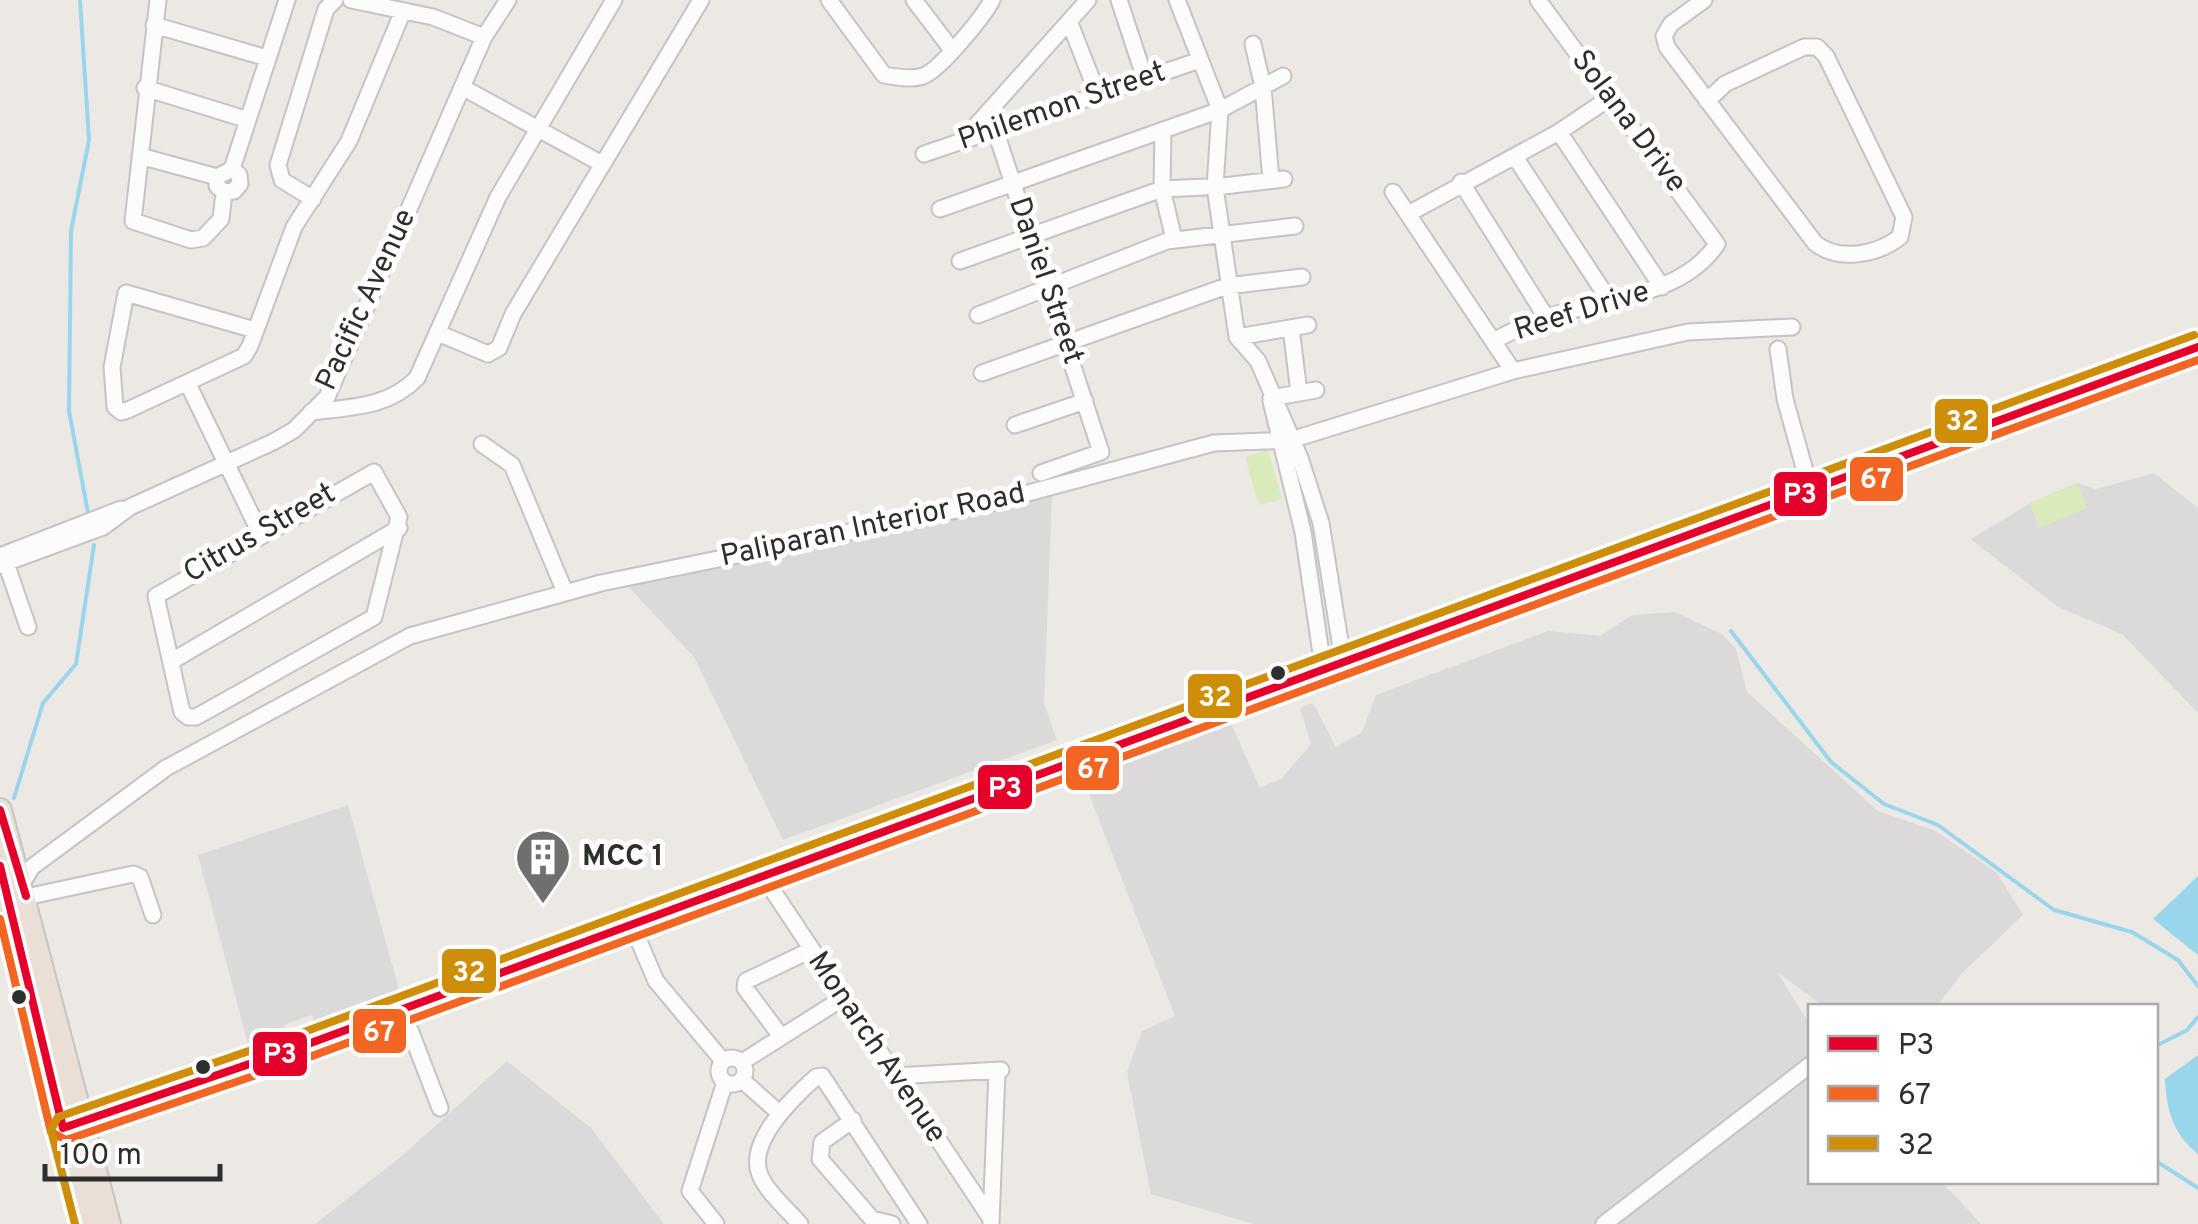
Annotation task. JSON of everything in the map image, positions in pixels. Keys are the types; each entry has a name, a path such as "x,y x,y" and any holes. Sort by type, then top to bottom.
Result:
{"highway":[{"path":"0,810 13,893 74,1126 109,1224"},
{"path":"0,866 13,893"},
{"path":"74,1126 88,1224"}],"main road":[{"path":"74,1126 402,1009 2198,347"}],"street":[{"path":"158,0 132,221 191,240 204,238 220,219 224,179 287,0"},
{"path":"313,200 282,180 278,165 326,9 335,0"},
{"path":"351,0 433,17 484,37"},
{"name":"Pacific Avenue","path":"2,560 273,442 327,397 484,37 508,0"},
{"path":"311,412 371,405 404,391 417,378 498,197 614,0"},
{"path":"438,333 494,354 513,314 701,0"},
{"path":"830,0 884,75 924,76 952,50 992,0"},
{"path":"914,0 952,50"},
{"path":"962,141 1088,0"},
{"path":"1119,0 1145,80"},
{"path":"1177,0 1220,110 1210,187 1222,232 1237,336 1258,361 1284,441 1310,582 1333,663"},
{"name":"Solana Drive","path":"1538,0 1718,244"},
{"path":"1704,0 1671,24 1664,36 1667,47 1707,100 1826,252 1864,252 1900,238 1904,217 1826,56 1817,47 1804,47 1725,84 1707,100"},
{"path":"255,330 126,293 112,367 116,407 121,412 128,410 244,356 255,330 294,227 350,141 403,12"},
{"path":"1069,22 1098,96"},
{"path":"154,25 267,58"},
{"path":"960,261 1162,190 1277,180 1253,44"},
{"name":"Philemon Street","path":"924,154 1200,60"},
{"path":"940,209 1220,110 1283,76"},
{"path":"462,87 602,164"},
{"path":"145,88 245,119"},
{"path":"1408,214 1560,132 1608,99"},
{"name":"Daniel Street","path":"989,111 1102,452 1041,473"},
{"path":"1163,130 1162,190 1174,240"},
{"path":"1560,132 1662,287"},
{"path":"140,156 224,179"},
{"path":"1515,156 1609,300"},
{"path":"1461,182 1546,317"},
{"path":"1394,192 1513,372"},
{"path":"978,314 1174,240 1295,226"},
{"name":"Reef Drive","path":"1493,341 1546,317 1662,287 1694,267 1718,244"},
{"path":"982,373 1228,286 1302,277"},
{"path":"1237,336 1308,325"},
{"name":"Paliparan Interior Road","path":"13,893 32,867 166,768 410,636 566,592 990,503 1214,443 1284,441 1513,372 1688,332 1792,327"},
{"path":"1271,398 1308,392 1290,328"},
{"path":"1778,350 1785,399 1810,489"},
{"path":"188,384 222,463 261,535"},
{"path":"1015,424 1084,401"},
{"path":"1284,441 1320,522 1330,580 1333,663"},
{"path":"482,444 512,465 566,592"},
{"name":"Citrus Street","path":"172,661 155,604 162,590 374,472 400,517 399,528"},
{"path":"183,736 185,715 172,661 399,528"},
{"path":"185,715 196,718 374,617 399,528"},
{"path":"2,560 28,627"},
{"path":"1310,582 1330,580"},
{"path":"13,893 133,874 140,877 153,914"},
{"name":"Monarch Avenue","path":"763,876 991,1222"},
{"path":"636,923 656,982 724,1061"},
{"path":"780,1035 745,988 746,981 811,950"},
{"path":"742,1062 843,998"},
{"path":"402,1009 440,1108"},
{"path":"724,1061 736,1058 742,1062"},
{"path":"724,1061 719,1074 725,1082"},
{"path":"742,1062 742,1080"},
{"path":"1604,1224 1808,1066"},
{"path":"894,1076 999,1071 991,1222"},
{"path":"800,1224 758,1170 778,1112 822,1076 919,1224"},
{"path":"725,1082 742,1080 778,1112"},
{"path":"716,1224 690,1191 725,1082"},
{"path":"853,1120 822,1142 820,1160 872,1219 892,1224"}],"shaded area":[{"path":"2154,473 2198,508 2198,713 2122,634 2058,607 1971,539 2029,504 2077,483 2096,489"},
{"path":"1052,496 1044,703 1057,740 783,840 694,657 625,583"},
{"path":"1674,612 1722,634 1736,649 1747,692 1878,811 1934,830 1997,873 2023,915 1961,974 1938,1004 1820,1004 1777,972 1808,1022 1808,1184 1944,1184 1981,1224 1253,1224 1151,1194 1127,1072 1142,1031 1175,1016 1084,781 1230,721 1260,788 1281,779 1311,744 1300,708 1313,703 1336,747 1362,732 1376,695 1548,631 1600,636 1632,615"},
{"path":"348,805 401,997 317,1028 312,1015 284,1025 288,1038 250,1052 198,855"},
{"path":"507,1061 591,1128 664,1224 315,1224 402,1156"}],"green space":[{"path":"1268,450 1282,499 1259,505 1245,457"},
{"path":"2077,483 2087,508 2040,528 2029,503"}],"water":[{"path":"2198,876 2198,955 2153,919"},
{"path":"2198,1055 2198,1154 2172,1120 2165,1079"}],"waterway":[{"path":"80,0 89,140 71,231 69,411 88,513"},
{"path":"14,798 43,703 76,664 94,545"},
{"path":"1731,631 1831,762 1884,804 1938,825 2054,910 2132,932 2178,960 2198,986"},
{"path":"2158,1045 2187,1030 2198,1017"},
{"path":"2158,1162 2198,1188"}],"transit line":[{"name":"32","path":"75,1224 51,1130 58,1117 304,1032 2194,335"},
{"name":"P3","path":"0,866 63,1128 308,1044 2198,347"},
{"name":"67","path":"0,919 51,1132 66,1140 312,1056 2198,360"},
{"name":"P3","path":"0,810 26,896"}],"place":[{"name":"MCC 1","path":"543,906"}]}
